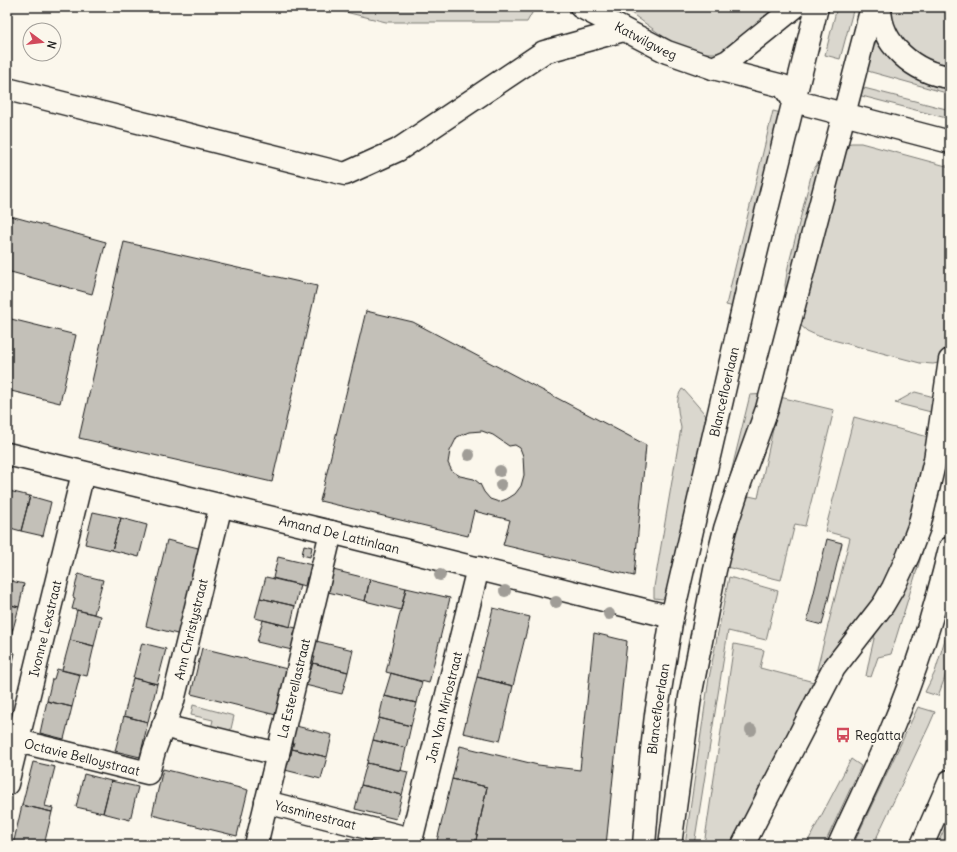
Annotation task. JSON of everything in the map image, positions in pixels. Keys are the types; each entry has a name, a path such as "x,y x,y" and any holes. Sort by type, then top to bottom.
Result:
{"street":[{"name":"Katwilgweg","path":"581,7 667,52 713,68 783,86 794,101"},
{"path":"713,68 728,61 795,7"},
{"name":"Blancefloerlaan","path":"644,845 656,715 672,617 750,278 817,7"},
{"path":"670,845 690,697 715,570 725,529 767,409 872,7"},
{"path":"880,7 883,25 887,35 901,54 921,69 941,76 950,77"},
{"path":"7,89 345,174 398,150 544,52 624,30"},
{"path":"794,101 950,142"},
{"path":"743,845 828,679 840,659 883,605 908,556 919,527 934,465 950,360"},
{"name":"Amand De Lattinlaan","path":"7,454 221,505 672,617"},
{"name":"Ivonne Lexstraat","path":"7,784 18,741 16,711 83,473"},
{"name":"Ann Christystraat","path":"154,751 173,701 221,505"},
{"name":"La Esterellastraat","path":"256,845 331,532"},
{"path":"839,845 888,739 906,695 933,613 950,548"},
{"name":"Jan Van Mirlostraat","path":"410,842 478,568"},
{"path":"163,726 278,754"},
{"name":"Octavie Belloystraat","path":"18,741 148,773 154,751"},
{"path":"922,845 950,781"},
{"name":"Yasminestraat","path":"266,802 410,842"}],"shaded area":[{"path":"325,7 532,7 532,13 527,22 386,22"},
{"path":"619,7 783,7 728,50 716,53 704,53 693,52 675,45 631,13"},
{"path":"837,7 854,7 840,59 825,55"},
{"path":"889,7 950,7 950,68 943,68 910,51 893,26"},
{"path":"878,22 950,82 950,94 864,70"},
{"path":"860,87 950,110 950,119 858,95"},
{"path":"773,111 781,113 734,307 726,305"},
{"path":"851,143 861,143 950,167 950,318 943,362 933,364 920,363 818,336 807,331 798,323 844,146"},
{"path":"822,157 786,298 785,285 788,267 812,172"},
{"path":"682,389 704,413 707,419 666,596 662,599 654,598 654,587 681,428 678,413 678,398"},
{"path":"915,392 938,398 935,413 895,403"},
{"path":"768,394 723,505 750,395"},
{"path":"780,397 834,410 805,526 795,524 781,580 722,566 744,495 758,498"},
{"path":"854,417 932,438 922,483 908,528 890,571 867,610 839,643 821,671 817,669 850,538 825,531"},
{"path":"943,441 950,442 950,445 921,557 891,654 878,657 871,677 866,676 877,626"},
{"path":"729,577 778,591 766,640 728,631 694,845 685,845 709,678"},
{"path":"950,623 950,656 938,696 925,692 935,672"},
{"path":"734,644 764,650 760,668 814,682 732,845 704,845"},
{"path":"193,705 234,716 230,733 211,728 213,720 191,715"},
{"path":"918,707 935,712 873,845 853,845"},
{"path":"851,759 861,766 824,845 806,845"},
{"path":"950,817 950,845 937,845"}],"building":[{"path":"7,215 106,242 92,294 7,271"},
{"path":"124,242 317,286 272,482 79,438"},
{"path":"366,311 413,322 646,445 634,576 503,545 510,520 474,511 468,536 320,501","holes":["482,431 493,435 509,446 515,445 520,448 523,456 524,475 521,486 515,494 499,502 490,499 480,484 474,479 460,476 452,471 448,463 450,451 457,437 469,432"]},
{"path":"7,318 76,335 60,403 7,390"},
{"path":"9,491 30,496 21,531 7,527 7,499"},
{"path":"30,496 51,502 43,536 21,531"},
{"path":"93,512 121,518 112,550 85,544"},
{"path":"121,518 147,525 139,557 112,550"},
{"path":"827,539 842,543 822,625 807,621"},
{"path":"167,540 202,549 181,635 146,626"},
{"path":"304,545 312,547 310,557 302,555"},
{"path":"278,557 312,565 309,578 307,577 305,586 273,578"},
{"path":"333,570 370,579 365,601 328,592"},
{"path":"78,574 103,580 94,614 72,609"},
{"path":"266,577 300,585 295,606 260,598"},
{"path":"370,579 406,588 401,610 365,601"},
{"path":"7,580 24,584 19,607 7,604"},
{"path":"406,588 450,598 429,683 386,672"},
{"path":"260,598 295,606 290,627 255,618"},
{"path":"7,604 19,607 13,629 7,628"},
{"path":"493,608 530,617 513,686 477,677"},
{"path":"77,610 101,616 94,646 70,640"},
{"path":"263,620 296,628 293,637 295,638 292,650 257,642"},
{"path":"7,628 13,629 7,651"},
{"path":"594,633 627,641 606,845 475,845 487,787 452,779 460,746 538,765 580,770"},
{"path":"70,640 94,646 87,676 62,670"},
{"path":"316,641 353,650 348,672 313,663"},
{"path":"142,643 166,649 157,684 133,678"},
{"path":"202,648 287,669 276,715 191,694"},
{"path":"7,651 15,653 10,676 7,675"},
{"path":"313,663 348,672 342,694 305,685 309,670 311,670"},
{"path":"57,669 80,675 72,707 47,701 52,679 54,679"},
{"path":"391,673 422,682 417,703 384,696"},
{"path":"477,677 513,686 500,741 463,733"},
{"path":"133,678 157,684 148,722 124,716"},
{"path":"384,696 417,703 411,726 379,718"},
{"path":"47,701 72,707 64,739 40,733"},
{"path":"124,716 148,722 140,757 115,751"},
{"path":"379,718 411,726 406,748 373,740"},
{"path":"296,726 332,735 327,757 292,749"},
{"path":"373,740 406,748 401,771 367,763"},
{"path":"292,749 327,757 321,779 285,770"},
{"path":"33,762 55,767 45,806 53,808 52,812 22,805"},
{"path":"367,763 408,772 402,795 361,785"},
{"path":"163,769 248,790 237,836 152,815"},
{"path":"84,774 111,781 103,813 76,807"},
{"path":"452,779 487,787 475,845 436,845"},
{"path":"111,781 138,787 130,820 103,813"},
{"path":"361,785 402,795 396,819 355,809"},
{"path":"22,805 52,812 44,845 13,845"},
{"path":"347,838 376,845 346,845"},
{"path":"268,841 283,845 267,845"}],"place":[{"name":"Regatta","path":"843,735"}]}
